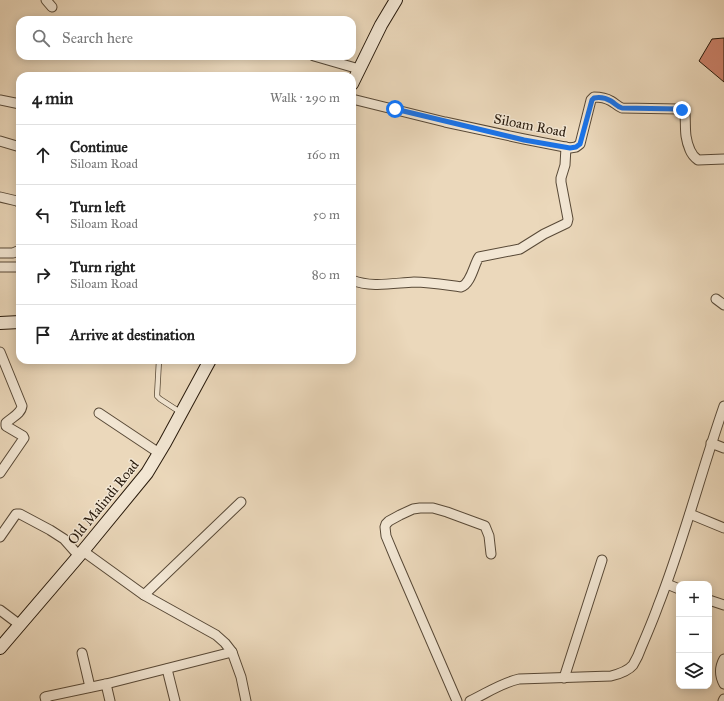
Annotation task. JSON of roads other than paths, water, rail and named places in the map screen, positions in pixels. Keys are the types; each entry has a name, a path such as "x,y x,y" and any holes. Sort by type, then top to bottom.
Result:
{"main road":[{"path":"356,75 396,0"},
{"path":"0,322 16,322"},
{"name":"Old Malindi Road","path":"0,648 81,553 147,472 208,364"}],"street":[{"path":"46,0 52,7"},
{"path":"328,60 359,69"},
{"name":"Siloam Road","path":"356,100 524,140 570,148 576,147 580,144 592,100 594,98 598,97 610,100 622,108 679,109 684,111 685,114 685,134 693,156 698,160 724,159"},
{"path":"0,100 16,103"},
{"path":"0,141 16,146"},
{"path":"356,281 374,284 414,282 463,287 475,268 479,257 520,249 544,234 567,223 568,219 561,182 565,165 566,147"},
{"path":"0,197 16,201"},
{"path":"0,253 16,252"},
{"path":"0,267 16,267"},
{"path":"716,299 724,305"},
{"path":"0,352 22,406 21,412 9,420 6,423 6,426 24,438 0,472"},
{"path":"470,701 488,691 519,679 612,676 629,669 637,657 648,633 667,584 724,406"},
{"path":"99,413 159,453"},
{"path":"711,443 724,448"},
{"path":"144,595 241,502"},
{"path":"457,701 386,536 386,524 413,509 426,508 440,510 485,526 489,536 491,554"},
{"path":"0,537 16,514 22,514 64,539 81,553 144,595 216,635 232,652 241,676 246,701"},
{"path":"690,514 724,528"},
{"path":"564,678 602,560"},
{"path":"667,584 676,588"},
{"path":"712,601 724,605"},
{"path":"0,610 20,625"},
{"path":"44,695 106,684 232,652"},
{"path":"82,653 90,687"},
{"path":"724,659 720,672 724,684"},
{"path":"167,669 175,701"},
{"path":"106,684 110,701"}],"lane":[{"path":"159,364 157,396 181,413"}]}
